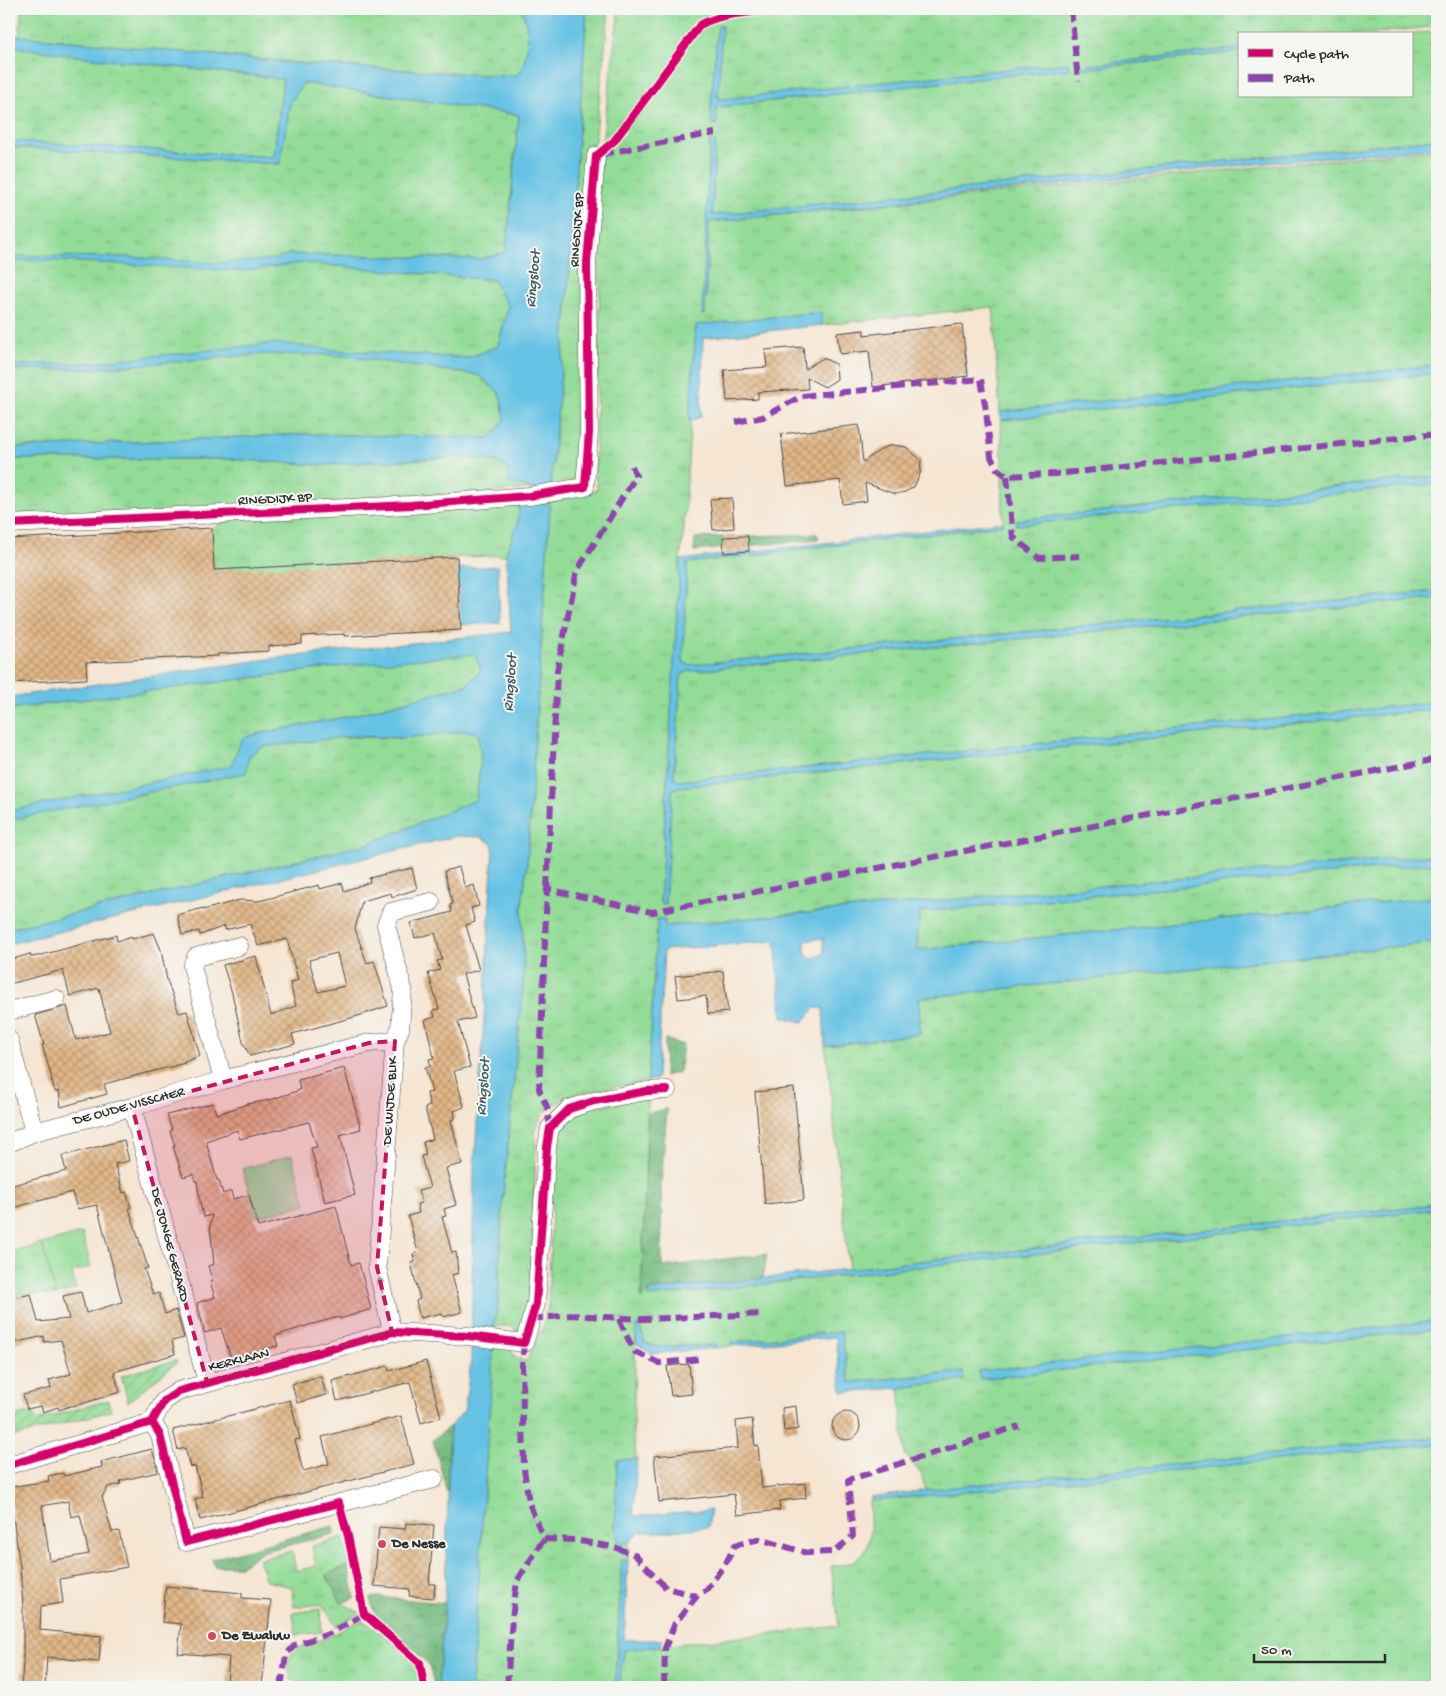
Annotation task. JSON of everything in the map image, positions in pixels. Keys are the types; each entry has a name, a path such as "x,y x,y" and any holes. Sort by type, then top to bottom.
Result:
{"street":[{"name":"RINGDIJK BP","path":"9,524 323,510 536,495 585,487 589,432 587,263 596,156"},
{"name":"DE WIJDE BLIK","path":"392,1332 377,1267 395,1041 400,1029 403,989 386,925 391,912 431,902"},
{"path":"223,1080 192,966 196,957 238,946"},
{"path":"9,1011 56,999"},
{"path":"9,1040 34,1132"},
{"name":"DE OUDE VISSCHER","path":"9,1143 34,1132 132,1107 223,1080 370,1043 395,1041"},
{"name":"KERKLAAN","path":"152,1422 164,1401 179,1391 392,1332 468,1336 524,1343 536,1304 550,1128 569,1110 594,1100 647,1091 667,1090"},
{"name":"DE JONGE GERARD","path":"132,1107 206,1382"},
{"path":"9,1465 152,1422 160,1435 186,1542 434,1480"}],"highlighted area":[{"path":"395,1041 377,1267 392,1332 207,1382 132,1107 369,1043"}],"green space":[{"path":"22,9 521,9 527,25 528,41 521,74 503,76 309,64 19,36"},
{"path":"587,9 609,9 589,197 580,476 571,481 551,484 566,319"},
{"path":"619,9 1437,9 1437,26 1387,32 1238,32 1238,48 1082,66 1083,69 1238,52 1238,98 1414,98 1414,34 1437,31 1437,139 712,215 715,142 710,141 703,314 705,312 709,222 1437,149 1437,365 1000,412 993,307 698,338 696,328 660,903 665,903 672,790 678,787 1437,709 1437,855 664,926 658,919 648,1081 573,1094 553,1105 542,1116 534,1131 536,1145 530,1310 526,1325 515,1331 513,1326 498,1326 491,1332 494,1327 498,1304 503,1196 524,976 522,906 527,864 550,506 540,501 553,501 597,490 595,468 600,287 596,221 602,142","holes":["722,24 718,97 723,99 1068,63 1068,69 715,107 717,124 712,124 711,104 718,25"]},
{"path":"9,46 76,56 283,79 274,157 9,141"},
{"path":"304,83 519,115 506,252 481,259 289,254 303,263 493,280 508,306 498,346 468,358 336,350 337,355 478,375 500,394 505,420 489,438 304,434 9,448 9,147 279,164 290,103"},
{"path":"1437,373 1437,476 1017,520 1437,484 1437,591 689,665 683,662 687,563 1003,525 1001,420"},
{"path":"456,457 494,461 507,468 533,489 9,523 9,459 227,459 321,465"},
{"path":"533,501 519,506 518,522 506,555 215,571 210,530 226,520"},
{"path":"817,534 819,539 694,551 695,538"},
{"path":"1437,598 1437,702 679,781 674,778 681,675 689,671"},
{"path":"475,653 481,670 467,685 350,716 252,735 404,738 464,731 478,733 481,758 476,800 368,844 9,929 9,709 344,666"},
{"path":"1437,863 1437,897 917,950 919,912"},
{"path":"1437,942 1437,1204 849,1269 825,1046 920,1034 919,998"},
{"path":"665,1039 683,1045 679,1072 664,1076"},
{"path":"648,1098 641,1299 649,1291 648,1297 1437,1209 1437,1321 979,1372 980,1379 1437,1329 1437,1437 926,1490 921,1474 905,1455 899,1388 964,1380 963,1372 850,1382 841,1332 731,1342 731,1346 716,1348 716,1345 656,1347 644,1342 641,1326 636,1326 633,1438 637,1459 617,1460 619,1543 629,1543 628,1560 622,1559 615,1687 472,1687 493,1345 508,1346 515,1356 526,1362 542,1329 548,1307 554,1140 561,1127 583,1109"},
{"path":"667,1109 661,1184 662,1267 767,1254 763,1278 649,1291 641,1299 648,1113"},
{"path":"292,1155 306,1204 257,1217 242,1169"},
{"path":"82,1233 91,1267 72,1272 76,1289 56,1295 42,1244"},
{"path":"42,1244 56,1295 31,1294 9,1299 9,1253"},
{"path":"176,1360 177,1362 128,1402 121,1376"},
{"path":"108,1400 111,1411 9,1438 9,1418 33,1412 36,1421"},
{"path":"450,1426 447,1493 433,1440"},
{"path":"1437,1444 1437,1687 620,1687 624,1650 839,1626 831,1566 846,1564 856,1560 868,1546 870,1536 869,1501"},
{"path":"333,1526 334,1534 261,1552 241,1566 214,1566 212,1559"},
{"path":"343,1537 348,1565 326,1575 341,1602 360,1613 336,1626 322,1604 294,1607 292,1587 266,1581 258,1559 292,1551 296,1571 316,1566 312,1546"},
{"path":"348,1565 355,1598 341,1603 326,1575"},
{"path":"378,1597 445,1603 438,1687 435,1687 428,1663 381,1625 370,1598"},
{"path":"320,1609 322,1632 296,1635 293,1613"},
{"path":"362,1621 376,1628 418,1665 421,1687 307,1687 306,1684 291,1680 288,1664 290,1657 300,1647 333,1635"}],"water":[{"name":"Ringsloot","path":"521,9 587,9 566,319 551,484 540,501 550,506 527,864 522,906 524,976 503,1196 498,1304 494,1327 491,1332 493,1352 472,1687 438,1687 445,1602 450,1426 464,1411 471,1362 474,1168 493,845 482,837 457,836 9,944 9,929 368,844 476,800 481,758 478,733 464,731 404,738 354,736 262,747 249,756 246,773 9,820 9,811 231,766 242,739 252,735 350,716 467,685 481,670 475,654 344,666 9,709 9,697 268,659 511,632 506,553 518,522 519,506 533,501 533,489 509,483 507,468 494,461 456,457 321,465 227,459 9,459 9,448 304,434 489,438 505,420 500,394 478,375 337,355 262,354 91,369 9,370 9,365 88,363 275,343 336,350 468,358 498,346 508,306 493,280 303,263 241,271 62,261 9,261 9,256 130,257 214,263 278,259 288,254 481,259 506,252 519,115 304,83 290,103 280,164 9,147 9,141 274,157 283,79 76,56 9,46 9,35 304,64 503,76 520,74 525,57 528,33"},
{"path":"722,24 718,97 723,99 1068,63 1069,69 716,107 717,124 712,124 711,105 718,25"},
{"path":"1238,48 1238,52 1083,69 1082,66"},
{"path":"1437,139 1437,147 1234,166 709,222 705,314 702,315 710,141 715,142 712,215"},
{"path":"821,312 822,325 703,338 701,417 689,421 696,325"},
{"path":"1437,365 1437,373 1001,420 1000,412"},
{"path":"1437,476 1437,484 1016,525 1017,520"},
{"path":"1003,522 1003,525 687,563 683,662 689,665 1437,591 1437,598 689,671 681,675 674,778 679,781 1437,702 1437,709 678,787 672,790 665,903 660,903 680,560"},
{"path":"498,566 500,623 457,625 454,569"},
{"path":"1437,855 1437,863 920,912 917,950 1437,897 1437,942 919,998 920,1034 825,1046 823,1008 815,1008 803,1022 782,1017 775,941 664,950 657,1079 648,1081 657,919 665,919 665,926","holes":["823,938 824,954 810,959 805,952 805,941"]},
{"path":"1437,1204 1437,1209 648,1297 649,1291"},
{"path":"1437,1321 1437,1329 980,1379 979,1371"},
{"path":"636,1326 641,1326 644,1342 656,1347 717,1345 716,1348 652,1354 636,1343"},
{"path":"841,1332 850,1382 963,1372 964,1380 899,1388 842,1392 836,1337 731,1346 731,1342"},
{"path":"1437,1437 1437,1444 873,1501 870,1498 926,1490"},
{"path":"637,1459 633,1516 711,1510 708,1527 663,1532 640,1532 629,1543 619,1543 615,1527 617,1460"},
{"path":"622,1559 628,1560 624,1640 662,1640 661,1646 625,1650 621,1666 620,1687 615,1687"}],"building":[{"path":"962,324 968,376 873,387 869,351 840,354 837,333 864,330 864,335"},
{"path":"803,347 805,369 823,358 836,364 837,379 825,387 807,378 808,389 758,392 758,399 727,401 724,370 767,367 765,350"},
{"path":"859,425 863,462 883,448 893,445 906,447 921,460 920,474 914,487 905,492 895,494 865,483 867,501 843,504 840,480 787,486 781,434"},
{"path":"732,498 734,528 713,530 710,499"},
{"path":"212,528 214,570 457,557 461,630 344,636 344,634 302,636 302,644 269,646 269,651 218,654 218,656 86,662 87,679 9,683 9,539"},
{"path":"748,536 749,551 724,553 723,537"},
{"path":"459,867 465,888 474,885 479,906 471,908 475,922 466,925 479,970 463,974 475,1018 458,1022 470,1067 454,1071 464,1107 454,1111 455,1119 451,1120 462,1164 446,1168 456,1205 444,1209 446,1216 442,1217 452,1253 456,1252 458,1273 452,1275 462,1312 443,1317 442,1313 420,1318 416,1301 420,1299 411,1263 415,1262 413,1254 418,1252 408,1216 419,1213 417,1204 422,1203 418,1191 430,1188 421,1156 426,1155 423,1142 433,1139 425,1108 430,1106 427,1093 432,1092 425,1067 431,1066 429,1059 434,1058 425,1020 435,1017 433,1010 439,1009 428,973 440,970 437,961 442,960 435,933 415,938 411,923 452,912 450,905 453,904 444,871"},
{"path":"412,868 417,889 392,897 391,893 362,901 355,929 367,963 374,961 388,1006 292,1034 295,1044 250,1056 243,1042 232,993 223,965 256,956 271,1015 296,1006 290,983 298,980 287,939 258,946 250,924 225,930 225,926 200,935 199,931 182,935 177,915 240,900 258,901 319,885 320,889 342,883 344,891 370,882 369,878","holes":["337,953 345,986 318,992 309,960"]},
{"path":"154,933 161,950 167,980 179,1013 187,1011 200,1056 185,1063 104,1084 107,1094 61,1107 59,1091 55,1092 35,1015 67,1006 76,1040 110,1032 99,988 70,996 63,970 9,984 9,960 30,954 31,957 38,956 116,935 117,941"},
{"path":"723,971 728,1012 708,1014 706,996 678,999 675,976"},
{"path":"344,1068 361,1129 340,1135 355,1195 325,1202 311,1148 317,1147 309,1122 240,1139 237,1130 206,1141 223,1194 231,1191 233,1199 249,1195 258,1227 336,1206 351,1265 359,1263 371,1309 275,1336 278,1346 231,1358 221,1328 205,1333 197,1303 215,1297 210,1282 213,1282 208,1266 214,1264 210,1226 212,1215 204,1217 197,1181 195,1181 193,1174 183,1177 173,1146 175,1146 170,1131 172,1130 167,1115 213,1103 216,1114 247,1104 270,1100 300,1090 298,1080"},
{"path":"794,1088 804,1200 765,1204 755,1092"},
{"path":"124,1140 129,1161 115,1164 123,1193 126,1192 131,1208 129,1208 148,1268 144,1269 153,1294 159,1293 165,1314 176,1310 184,1338 172,1341 175,1354 114,1372 120,1392 59,1410 58,1407 43,1412 41,1406 27,1409 23,1395 51,1388 49,1380 71,1374 61,1340 44,1342 44,1336 9,1344 9,1299 31,1294 38,1322 69,1319 63,1296 81,1292 86,1313 122,1302 97,1205 77,1209 72,1192 9,1209 9,1186 66,1171 62,1156"},
{"path":"426,1361 441,1417 421,1423 410,1382 337,1401 332,1381 388,1366 389,1371"},
{"path":"689,1364 692,1394 671,1396 667,1366"},
{"path":"321,1376 326,1395 297,1403 292,1384"},
{"path":"290,1400 300,1439 295,1440 303,1471 329,1464 322,1437 401,1416 414,1464 200,1520 195,1499 203,1497 195,1466 190,1467 185,1448 178,1450 173,1430"},
{"path":"796,1406 798,1429 784,1431 782,1408"},
{"path":"846,1412 856,1416 860,1426 856,1436 846,1440 836,1436 832,1426 836,1416"},
{"path":"752,1419 755,1446 758,1445 762,1488 805,1483 806,1498 779,1501 780,1510 737,1515 734,1494 659,1502 654,1456 738,1448 736,1421"},
{"path":"152,1449 158,1472 120,1481 121,1484 108,1487 102,1497 112,1532 119,1531 127,1567 60,1579 63,1603 41,1606 40,1630 101,1636 99,1662 47,1657 45,1687 21,1687 23,1606 20,1567 9,1487 49,1481 48,1476 63,1473 64,1476 102,1467 101,1462","holes":["68,1501 71,1517 80,1515 89,1554 50,1561 42,1506"]},
{"path":"406,1523 434,1525 429,1584 435,1584 434,1598 409,1596 410,1589 374,1586 379,1527 405,1529"},
{"path":"166,1586 242,1593 242,1598 271,1600 262,1686 227,1683 229,1657 178,1653 181,1624 162,1622"}],"marked path":[{"path":"1071,9 1078,81"},
{"path":"602,154 715,133"},
{"path":"736,422 763,417 802,396 981,379 991,457 997,469 1007,476 1056,474 1437,434"},
{"path":"547,889 557,671 577,571 636,476 632,466"},
{"path":"1007,476 1013,537 1039,558 1079,556"},
{"path":"550,1128 547,1107 539,1089 547,889 652,912 1437,759"},
{"path":"531,1319 572,1315 642,1319 764,1314"},
{"path":"619,1319 635,1352 659,1363 701,1359"},
{"path":"524,1343 522,1365 524,1469 529,1503 544,1539"},
{"path":"664,1687 665,1648 675,1623 697,1596 707,1589 727,1561 735,1545 760,1539 807,1553 834,1552 853,1536 848,1480 1019,1426"},
{"path":"544,1539 574,1540 614,1547 635,1555 666,1588 697,1596"},
{"path":"507,1687 512,1618 517,1581 544,1539"},
{"path":"281,1687 286,1655 295,1645 331,1633 364,1614"}],"cycle path":[{"path":"9,524 411,505 529,496 585,487 589,432 587,263 596,156 614,141 700,25 720,17 791,9"},
{"path":"9,1465 152,1422 164,1401 179,1391 392,1332 468,1336 524,1343 536,1304 550,1128 569,1109 594,1101 647,1091 667,1090"},
{"path":"152,1422 160,1435 186,1542 339,1503 348,1536 364,1614 420,1663 424,1687"}],"place":[{"name":"De Nesse","path":"382,1544"},
{"name":"De Zwaluw","path":"212,1636"}]}
